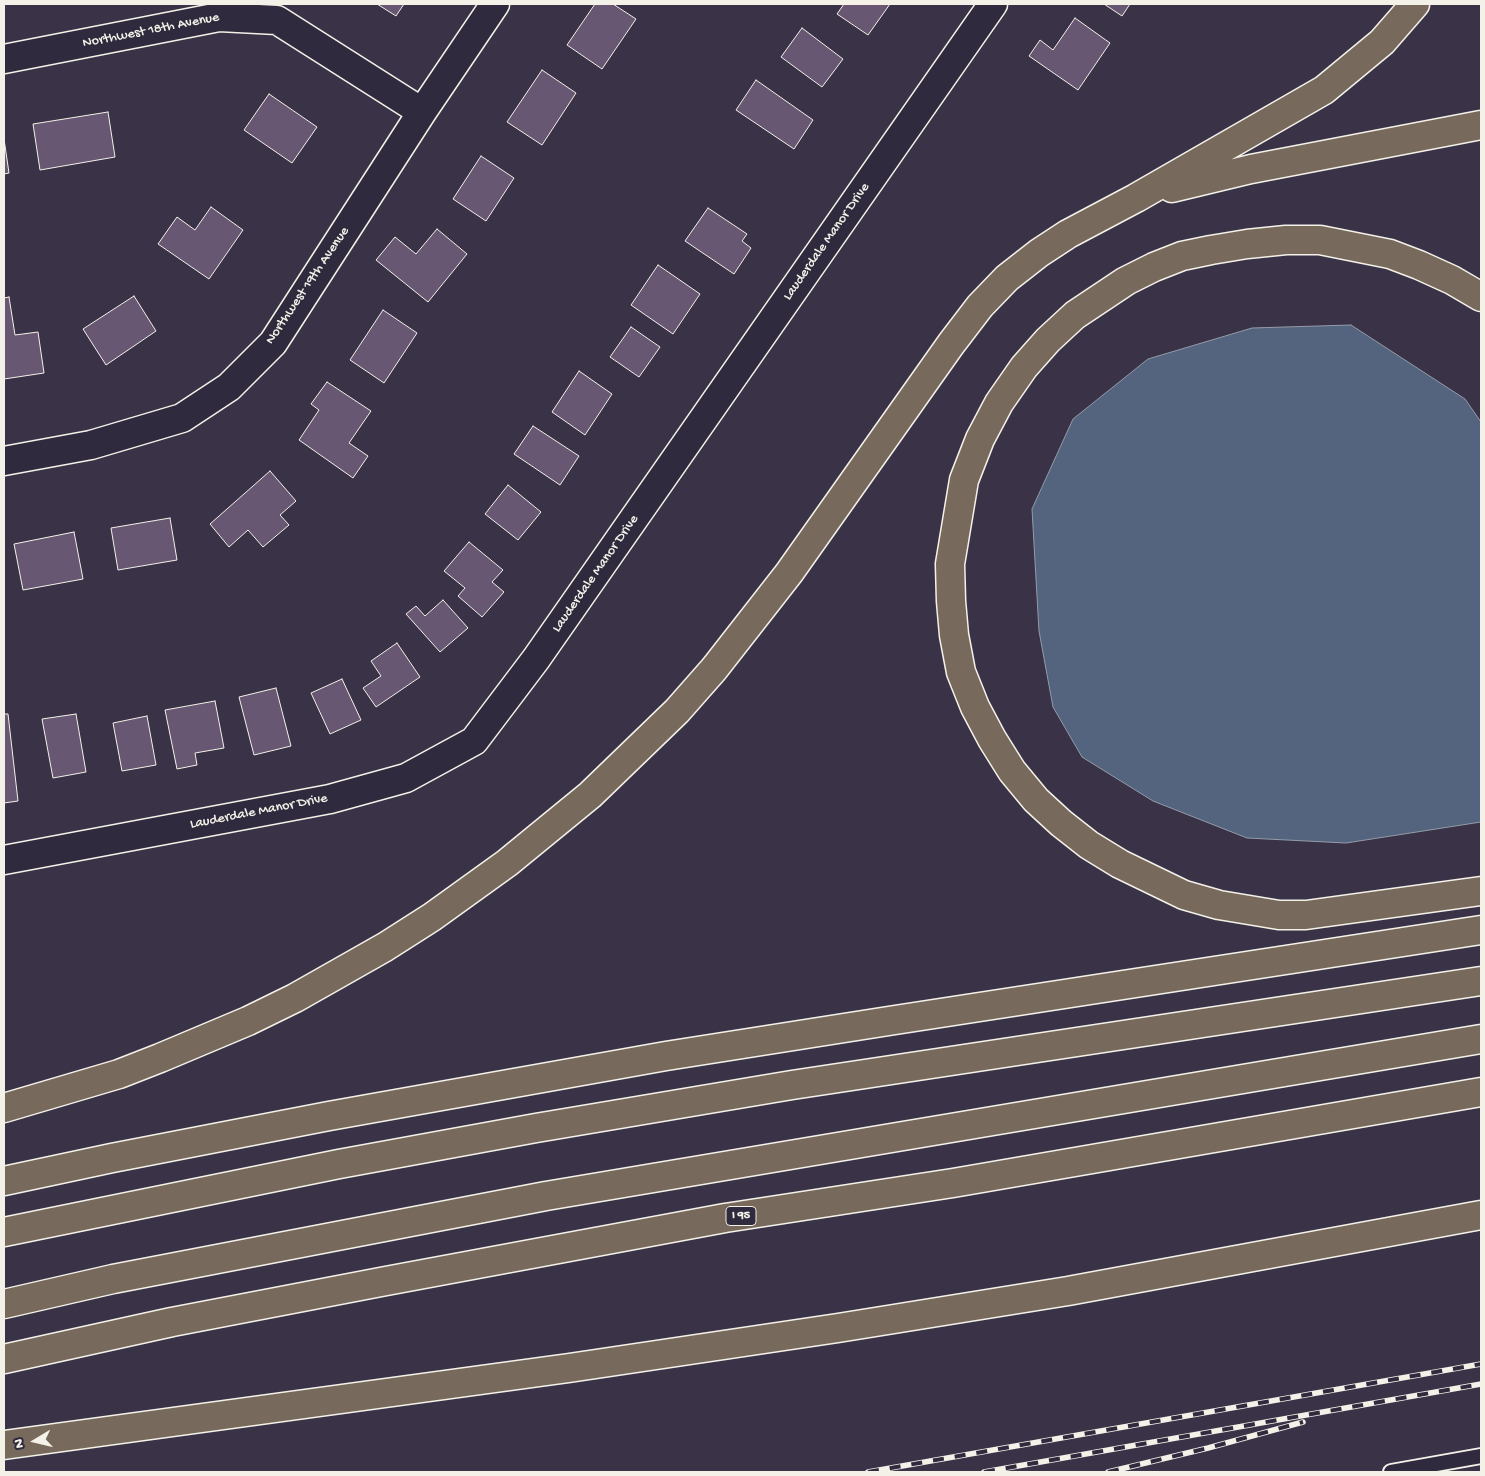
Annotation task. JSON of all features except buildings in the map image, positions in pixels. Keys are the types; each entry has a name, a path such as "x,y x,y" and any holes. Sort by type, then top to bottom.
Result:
{"highway":[{"path":"4,1108 68,1090 160,1058 272,1010 385,947 432,917 514,858 590,795 677,711 714,669 789,573 951,344 980,306 1007,278 1039,253 1068,234 1136,198 1324,90 1382,42 1415,4"},
{"path":"1136,198 1251,169 1481,125"},
{"path":"1481,297 1452,280 1390,254 1320,240 1286,240 1246,244 1182,256 1133,278 1101,296 1075,315 1054,334 1024,367 999,403 980,439 964,480 950,564 950,601 961,672 975,706 992,739 1012,770 1036,800 1075,834 1120,864 1184,895 1219,905 1279,915 1306,915 1481,891"},
{"path":"4,1181 328,1116 619,1064 1481,930"},
{"path":"4,1232 339,1164 545,1127 792,1085 1481,980"},
{"path":"4,1304 122,1278 546,1196 1481,1039"},
{"name":"I 95","path":"4,1359 172,1322 725,1218 953,1183 1481,1092"},
{"path":"4,1445 569,1368 838,1328 1068,1290 1481,1215"}],"street":[{"name":"Northwest 19th Avenue","path":"4,461 90,445 182,418 229,386 273,343 422,112 495,4"},
{"name":"Lauderdale Manor Drive","path":"4,860 330,799 406,778 474,741 536,659 993,4"},
{"name":"Northwest 18th Avenue","path":"4,59 219,17 277,20 422,112"}],"lane":[{"path":"1391,1472 1481,1456"}],"water":[{"path":"1351,325 1465,399 1481,422 1481,822 1346,843 1247,838 1153,801 1082,757 1053,707 1039,631 1032,509 1073,419 1148,359 1252,328"}],"railway":[{"path":"868,1472 1481,1364"},
{"path":"984,1472 1481,1384"},
{"path":"1108,1472 1208,1448 1303,1422"}]}
